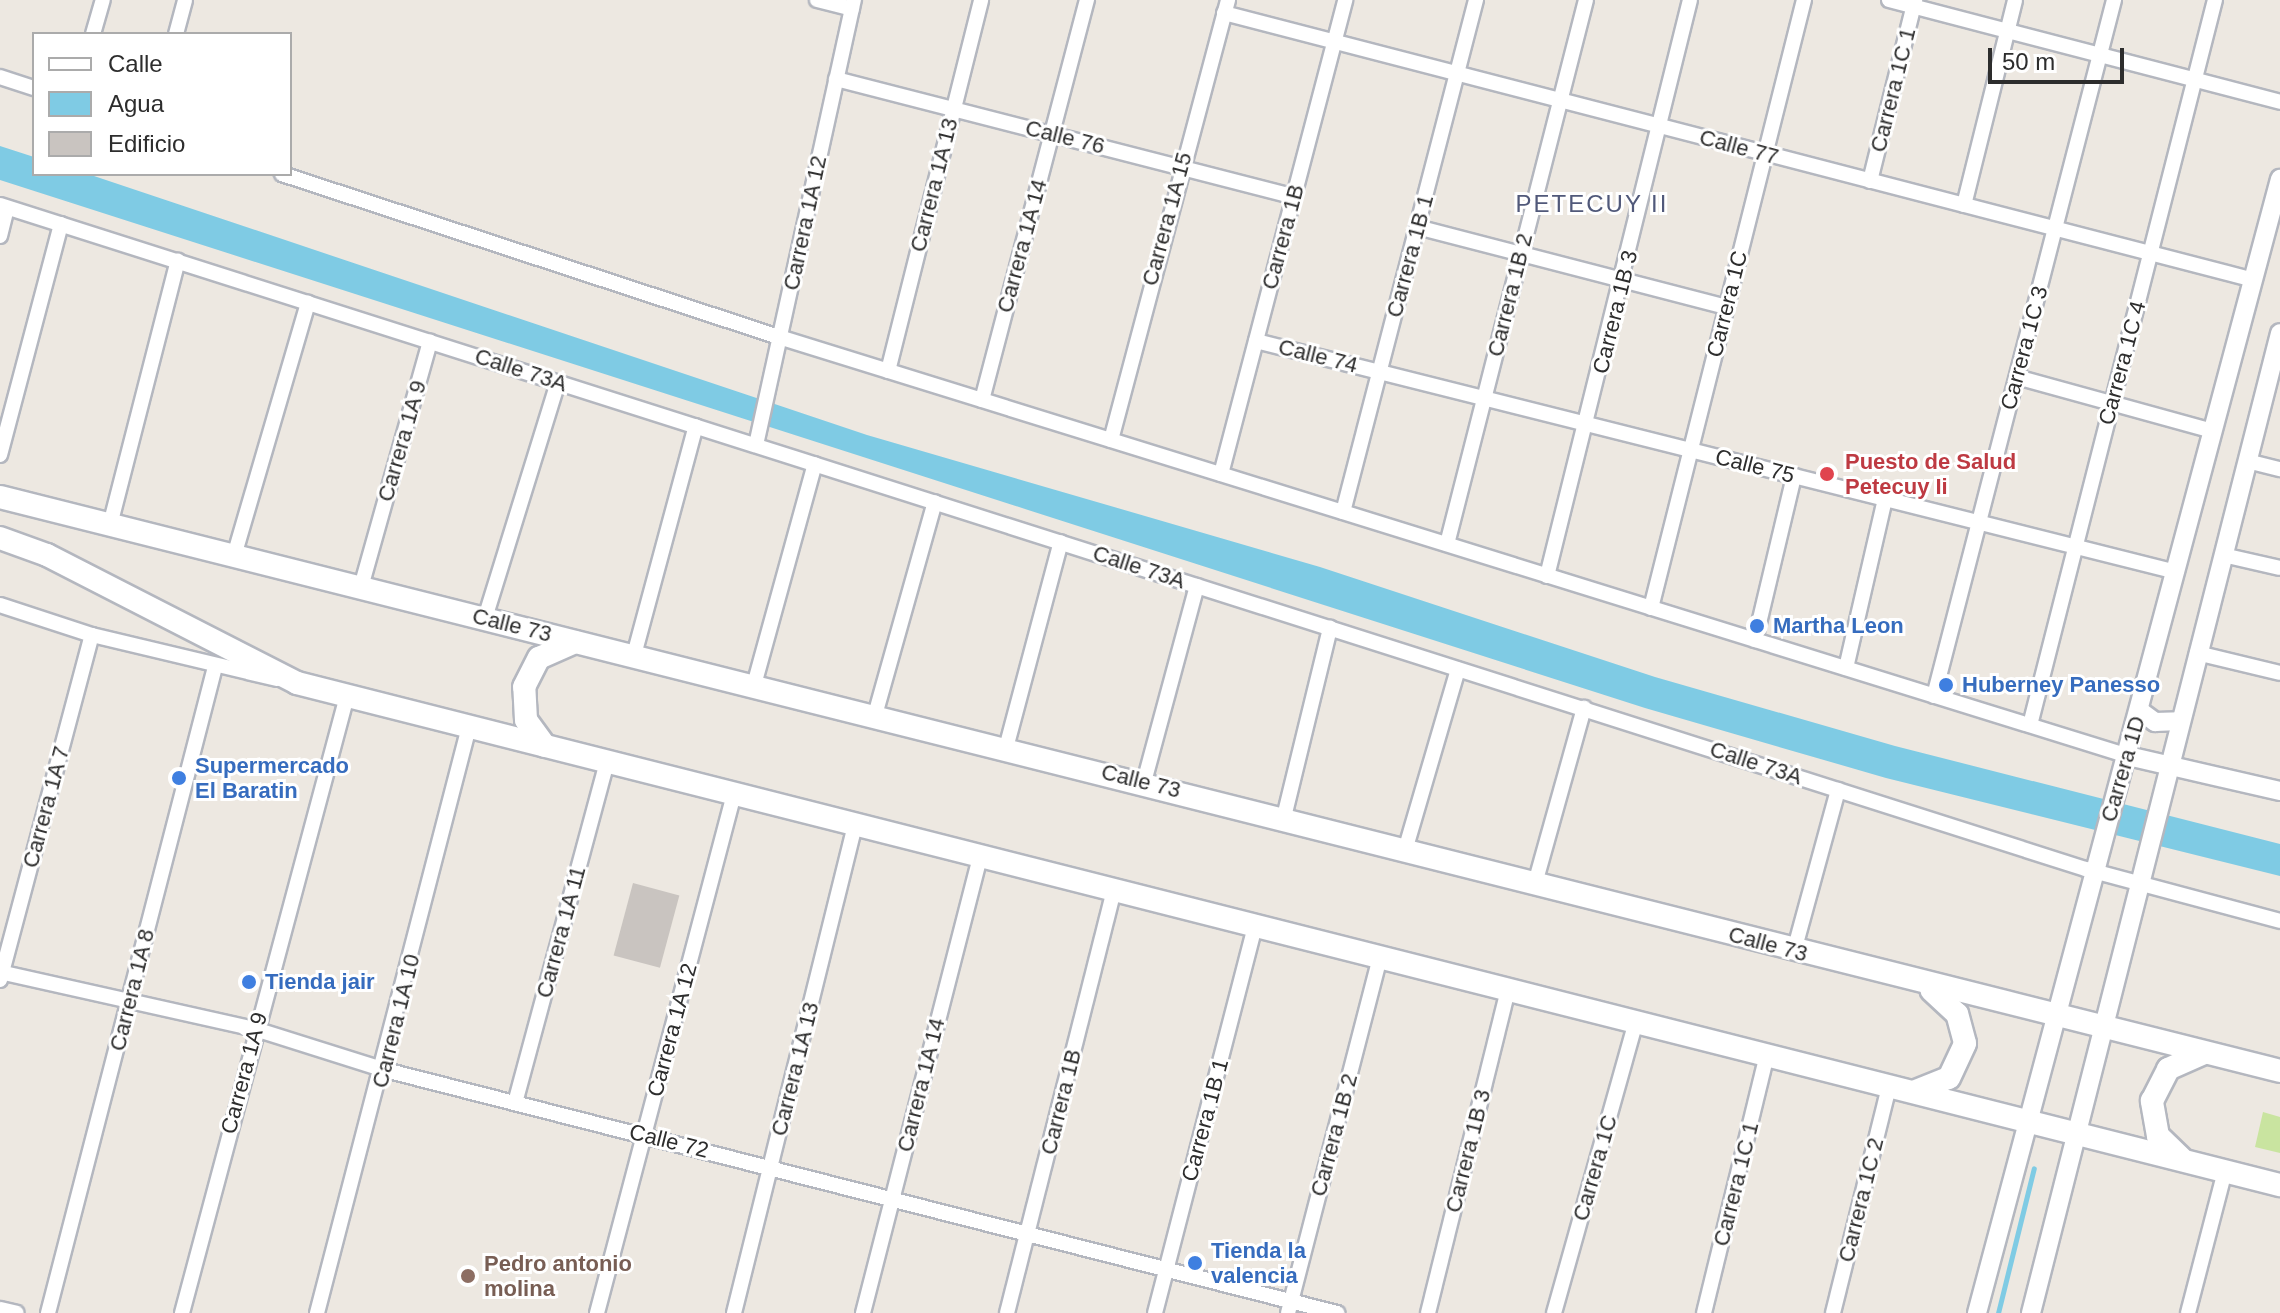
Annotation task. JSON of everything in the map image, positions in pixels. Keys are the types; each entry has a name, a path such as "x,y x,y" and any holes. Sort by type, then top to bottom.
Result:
{"main road":[{"name":"Calle 73","path":"0,497 1406,847 1794,951 2280,1071"},
{"path":"0,538 47,555 297,683 2280,1185"},
{"path":"545,746 526,720 526,679 552,647 584,643"},
{"path":"1896,1088 1922,1092 1941,1084 1963,1053 1957,1014 1927,985"},
{"path":"2184,1160 2158,1136 2154,1092 2175,1063 2209,1053"}],"street":[{"path":"94,32 103,0"},
{"path":"177,32 185,0"},
{"path":"817,0 853,4"},
{"name":"Carrera 1A 13","path":"888,371 981,0"},
{"name":"Carrera 1A 14","path":"982,400 1087,0"},
{"name":"Carrera 1B","path":"1221,474 1345,0"},
{"name":"Carrera 1B 1","path":"1343,512 1476,0"},
{"name":"Carrera 1B 2","path":"1447,544 1586,0"},
{"name":"Carrera 1B 3","path":"1547,576 1623,280 1690,0"},
{"name":"Carrera 1C","path":"1651,608 1804,0"},
{"path":"1889,0 1914,3 2280,102"},
{"path":"1964,205 2015,0"},
{"name":"Carrera 1C 3","path":"1934,696 2114,0"},
{"name":"Carrera 1C 4","path":"2030,725 2215,0"},
{"name":"Carrera 1C 1","path":"1870,181 1914,3"},
{"name":"Carrera 1A 12","path":"757,440 853,4"},
{"name":"Calle 77","path":"1226,7 1334,42 2254,280"},
{"name":"Carrera 1A 15","path":"1111,440 1180,167 1226,7"},
{"path":"0,77 32,87"},
{"name":"Calle 76","path":"836,79 1293,196"},
{"path":"288,176 778,344 888,371 2128,756 2280,791"},
{"name":"Carrera 1D","path":"1977,1313 2280,179"},
{"path":"0,236 8,208"},
{"name":"Calle 73A","path":"8,208 696,426 757,440 815,464 2094,871 2280,921"},
{"path":"0,455 56,223"},
{"path":"1417,227 1727,307"},
{"path":"110,525 178,261"},
{"path":"234,556 308,303"},
{"name":"Carrera 1D","path":"2031,1313 2168,764 2247,461 2276,369 2280,333"},
{"name":"Carrera 1A 9","path":"361,587 430,341"},
{"name":"Calle 74","path":"1256,341 1380,372"},
{"name":"Calle 75","path":"1380,372 2176,572"},
{"path":"2017,377 2213,431"},
{"path":"485,618 558,382"},
{"path":"634,655 696,426"},
{"path":"2247,461 2280,469"},
{"path":"754,685 815,464"},
{"path":"1755,640 1794,476"},
{"path":"1846,668 1885,499"},
{"path":"875,715 935,502"},
{"path":"1006,748 1061,542"},
{"path":"2223,555 2280,568"},
{"path":"1144,782 1197,586"},
{"path":"0,605 92,635 215,667 297,683"},
{"path":"1284,817 1330,628"},
{"name":"Carrera 1A 7","path":"1,975 92,635"},
{"path":"2197,653 2280,673"},
{"name":"Carrera 1A 8","path":"48,1313 215,667"},
{"path":"1406,847 1458,669"},
{"name":"Carrera 1A 9","path":"182,1313 255,1029 347,696"},
{"path":"1536,880 1584,708"},
{"path":"2140,711 2155,722 2180,721"},
{"name":"Carrera 1A 10","path":"317,1313 385,1070 469,727"},
{"name":"Carrera 1A 11","path":"515,1103 607,762"},
{"path":"1794,951 1838,790"},
{"name":"Carrera 1A 12","path":"597,1313 734,794"},
{"name":"Carrera 1A 13","path":"734,1313 855,825"},
{"name":"Carrera 1A 14","path":"863,1313 980,856"},
{"name":"Carrera 1B","path":"1007,1313 1114,890"},
{"name":"Carrera 1B 1","path":"1155,1313 1255,926"},
{"name":"Carrera 1B 2","path":"1289,1307 1380,957"},
{"name":"Calle 72","path":"1,975 255,1029 385,1070 1167,1268 1289,1307 1337,1313"},
{"name":"Carrera 1B 3","path":"1428,1313 1508,990"},
{"name":"Carrera 1C","path":"1554,1313 1636,1022"},
{"name":"Carrera 1C 1","path":"1704,1313 1767,1055"},
{"name":"Carrera 1C 2","path":"1833,1313 1896,1088"},
{"path":"2188,1313 2225,1171"},
{"path":"0,1309 17,1313"}],"green space":[{"path":"2263,1112 2280,1117 2280,1153 2255,1147"}],"water":[{"path":"0,146 32,156 32,176 94,176 867,435 1320,567 1655,677 1895,746 2280,844 2280,876 1886,778 1645,708 0,180"}],"building":[{"path":"633,883 679,895 660,968 614,955"}],"waterway":[{"path":"1998,1313 2034,1168"}],"place":[{"name":"Puesto de Salud Petecuy Ii","path":"1827,474"},
{"name":"Martha Leon","path":"1757,626"},
{"name":"Huberney Panesso","path":"1946,685"},
{"name":"Supermercado El Baratin","path":"179,778"},
{"name":"Tienda jair","path":"249,982"},
{"name":"Tienda la valencia","path":"1195,1263"},
{"name":"Pedro antonio molina","path":"468,1276"}],"district":[{"name":"PETECUY II","path":"1592,204"}]}
